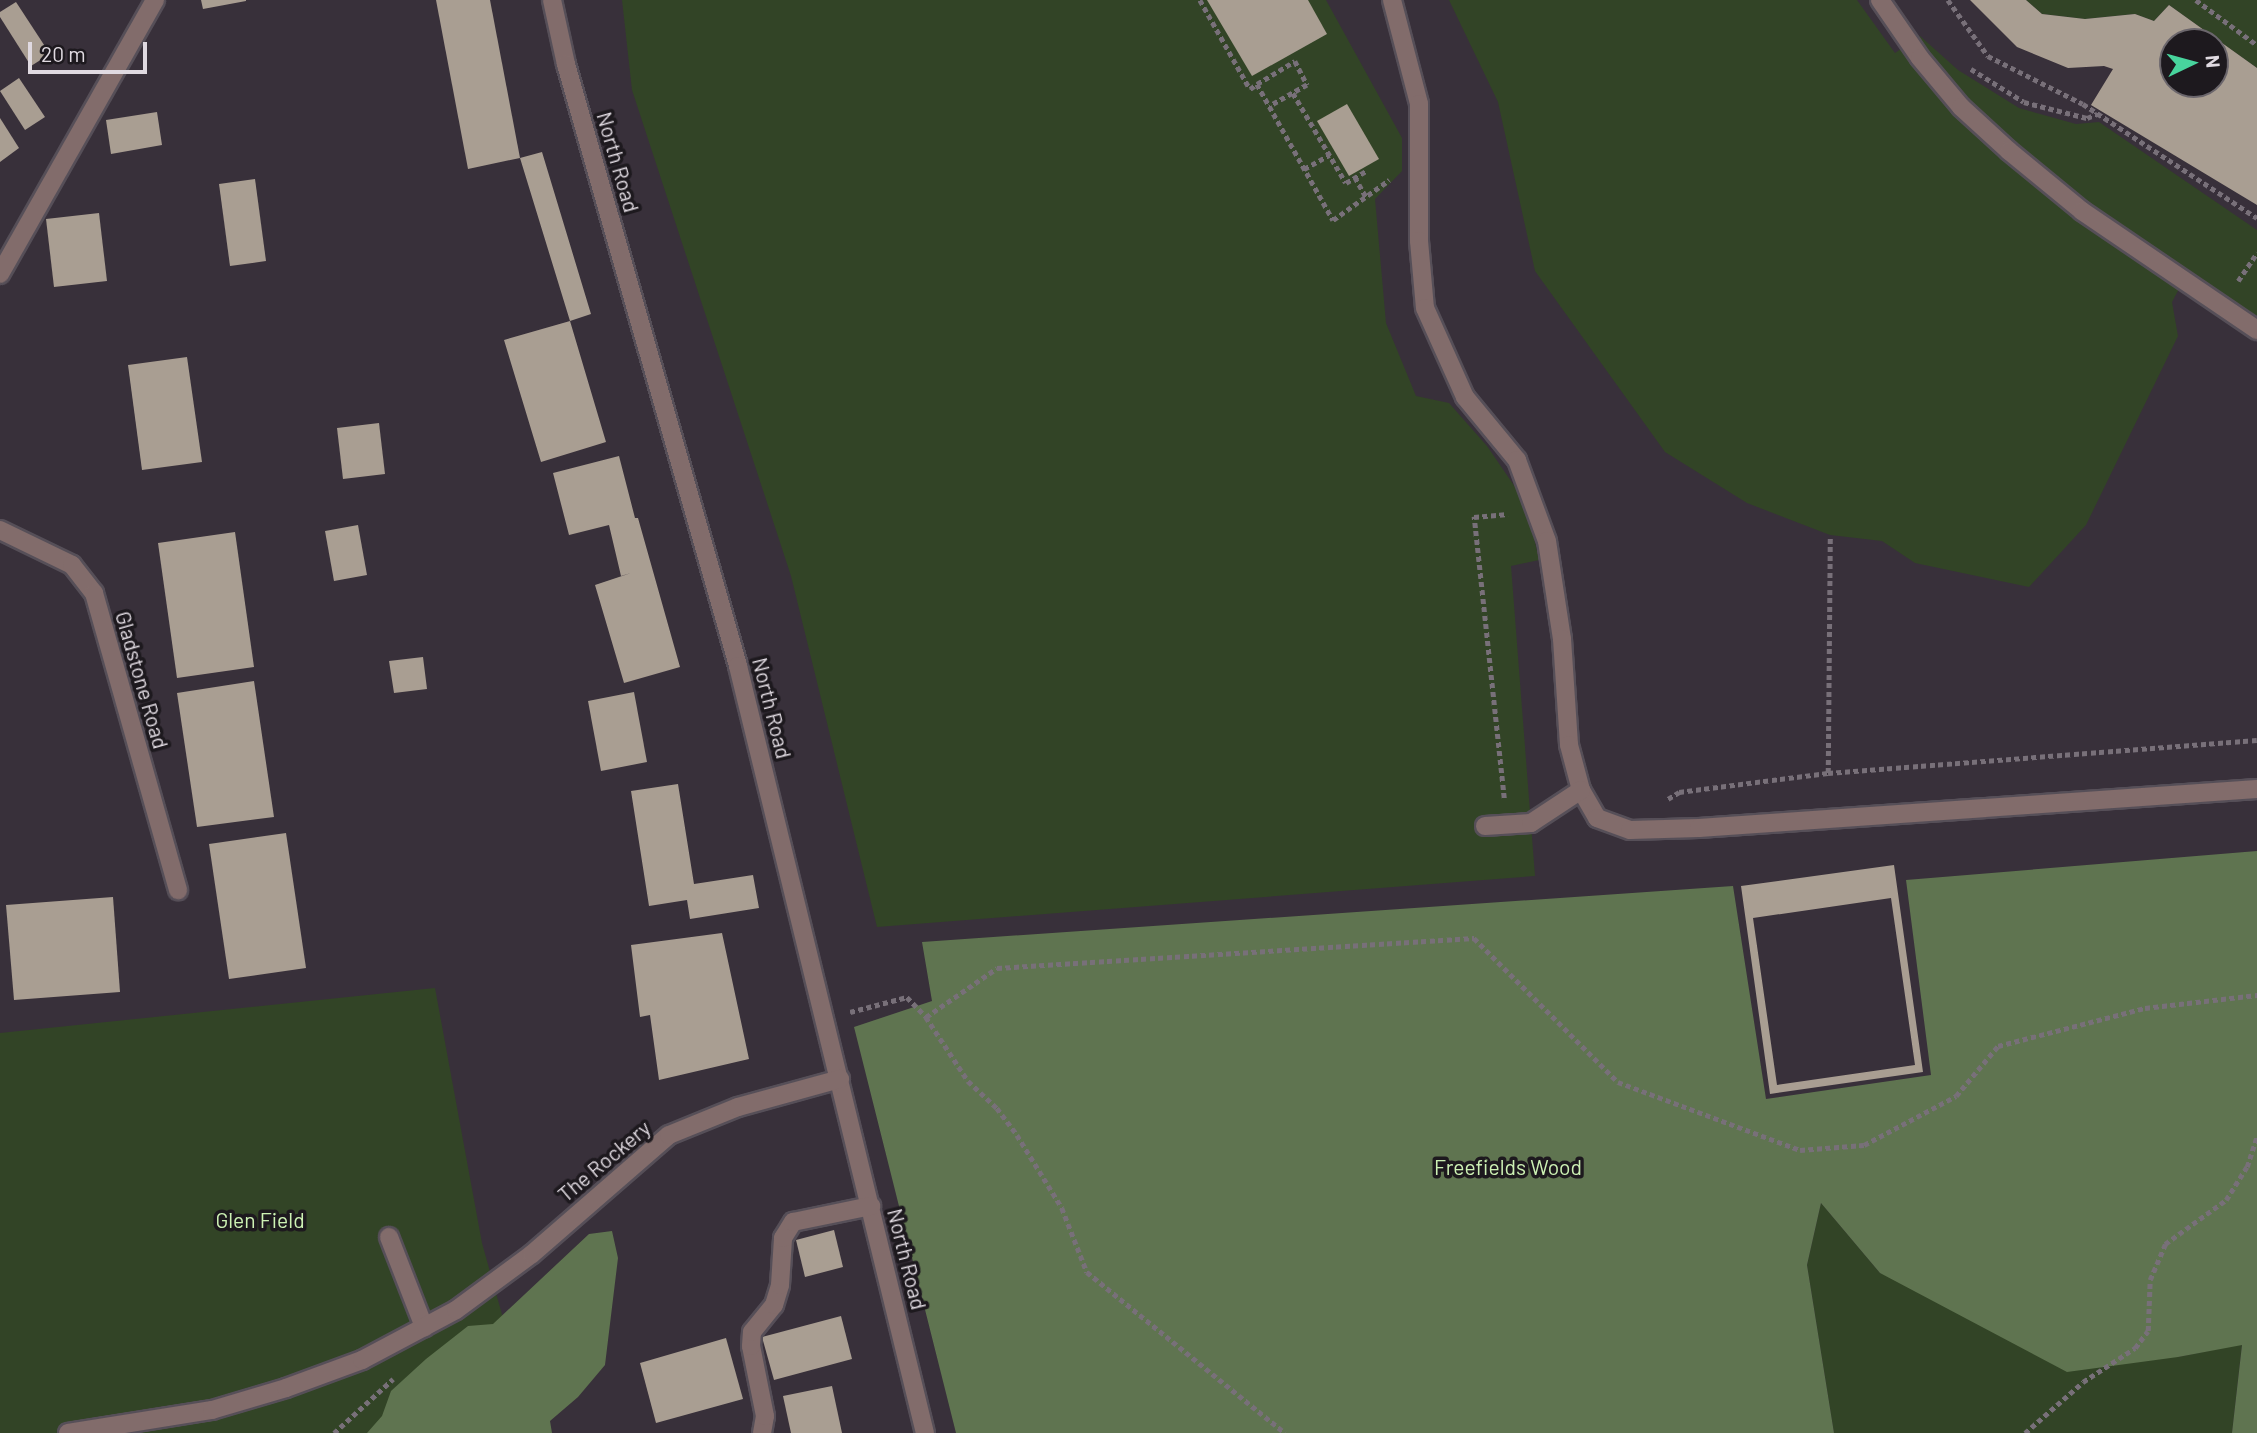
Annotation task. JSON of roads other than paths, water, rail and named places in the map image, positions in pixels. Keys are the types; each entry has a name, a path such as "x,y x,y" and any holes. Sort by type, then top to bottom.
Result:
{"street":[{"path":"0,274 155,0"},
{"name":"North Road","path":"552,0 566,64 738,666 925,1433"},
{"path":"1392,0 1419,104 1419,241 1425,308 1465,397 1517,460 1547,541 1562,639 1569,745 1581,790 1597,818 1630,830 1713,827 2257,789"},
{"path":"1880,0 1920,58 1961,107 2009,151 2082,211 2257,330"},
{"name":"Gladstone Road","path":"0,530 72,565 93,593 178,890"},
{"path":"1485,826 1531,823 1581,790"},
{"name":"The Rockery","path":"68,1433 212,1410 286,1388 362,1360 456,1310 532,1254 669,1135 738,1107 840,1079"},
{"path":"762,1433 765,1416 751,1346 752,1332 774,1305 783,1238 793,1222 871,1206"},
{"path":"390,1237 424,1327"}],"park label":[{"name":"Freefields Wood","path":"1508,1167"},
{"name":"Glen Field","path":"260,1220"}]}
